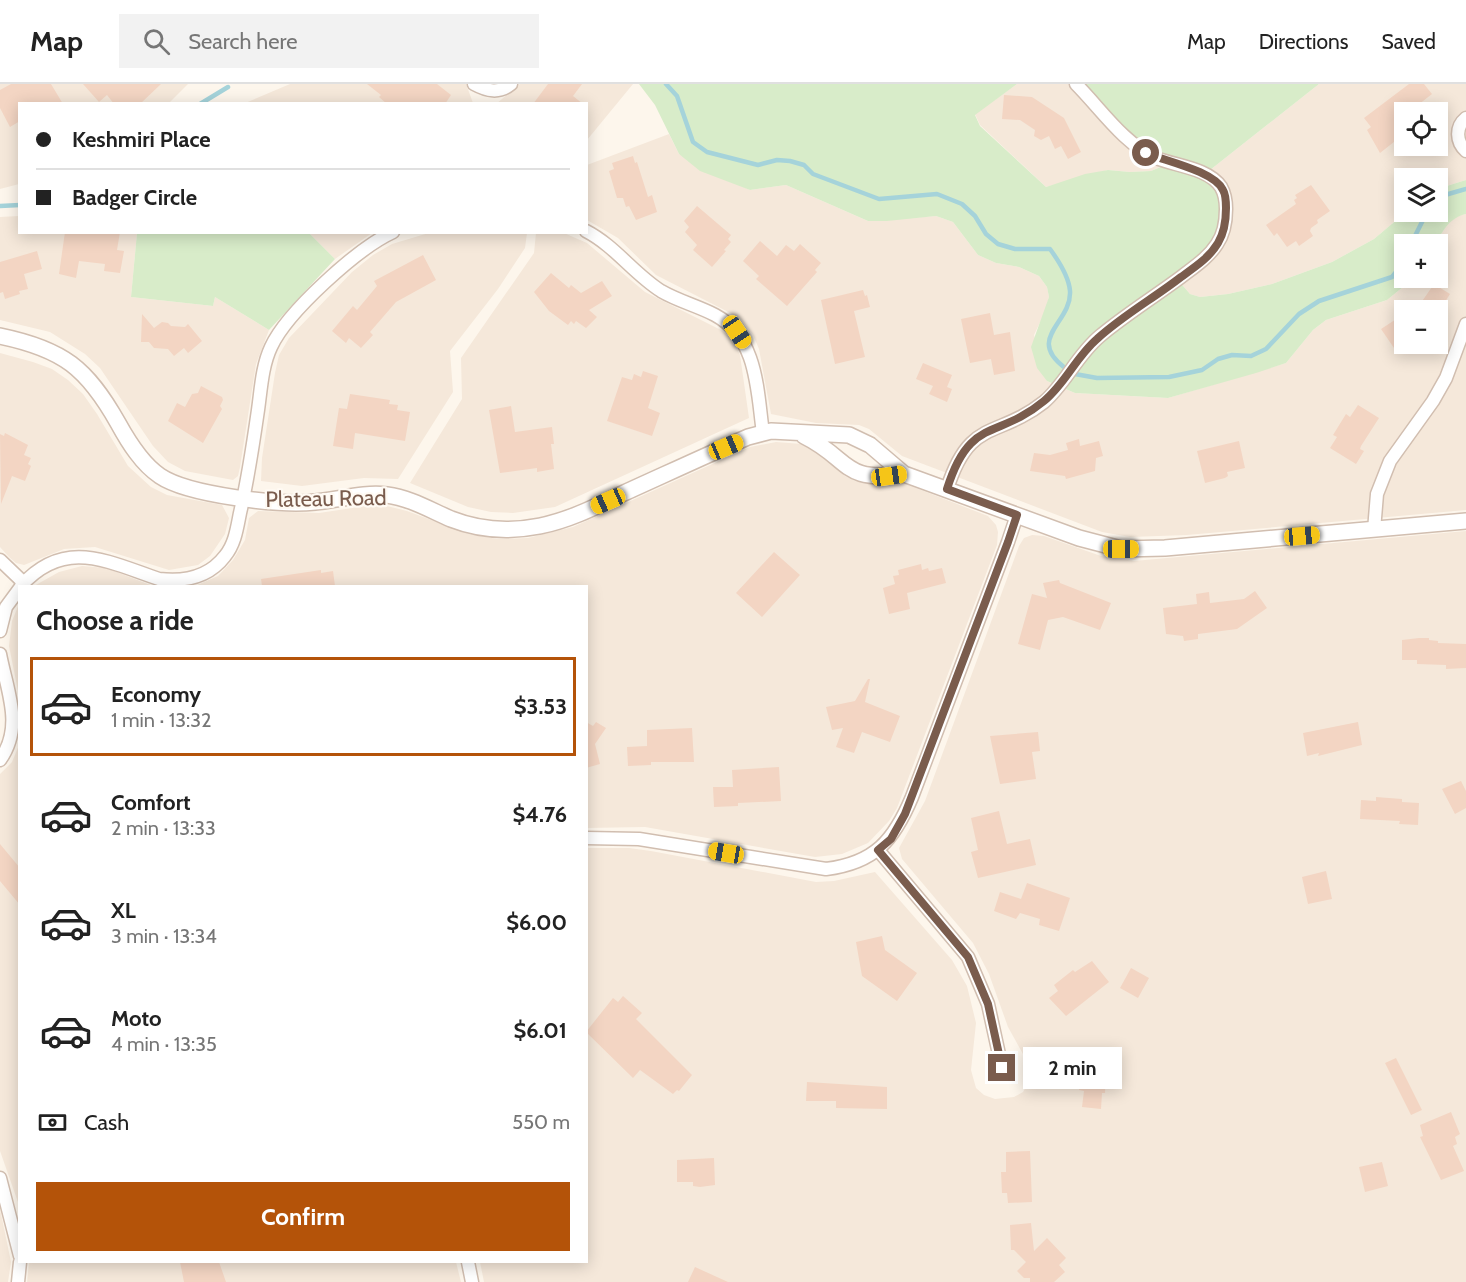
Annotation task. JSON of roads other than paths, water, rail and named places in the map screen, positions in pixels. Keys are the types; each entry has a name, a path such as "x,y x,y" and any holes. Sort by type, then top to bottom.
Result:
{"street":[{"path":"480,92 497,91 512,84"},
{"path":"947,489 956,464 968,445 983,433 1043,402 1063,381 1081,354 1100,336 1204,260 1218,243 1224,229 1226,201 1223,190 1216,181 1205,174 1146,153 1126,136 1076,84"},
{"path":"1466,117 1457,133 1460,146 1466,152"},
{"path":"588,232 615,250 662,291 715,315 737,332 745,342 753,370 763,433"},
{"path":"23,585 49,565 83,556 114,562 159,579 194,578 217,565 231,547 244,497 263,375 272,346 290,319 348,261 389,234"},
{"path":"1374,530 1377,494 1390,461 1442,386 1456,356 1466,324"},
{"name":"Plateau Road","path":"0,336 54,352 77,368 96,386 128,441 158,475 187,489 244,497 304,503 359,495 387,495 401,498 469,525 500,529 538,527 570,518 726,447 763,433 784,432 849,435 870,445 904,474 1099,545 1121,549 1165,548 1466,521"},
{"name":"Plateau Road","path":"801,434 825,447 846,468 855,473 878,477 904,474"},
{"path":"588,838 619,837 655,841 819,869 840,868 854,864 878,850 891,839 905,814 1017,515"},
{"path":"0,560 21,585"},
{"path":"0,630 6,607 18,591"},
{"path":"0,659 14,719 10,742 0,760"},
{"path":"878,850 968,957 988,1004 1002,1068"},
{"path":"0,1178 18,1248"},
{"path":"18,1282 20,1263"},
{"path":"468,1263 472,1282"}],"waterway":[{"path":"666,84 677,96 693,142 707,152 758,165 777,160 790,161 804,165 813,174 879,199 937,194 962,204 975,216 986,234 998,244 1015,249 1050,249 1060,263 1070,291 1069,302 1053,330 1049,348 1065,368"},
{"path":"203,102 228,87"},
{"path":"1448,194 1466,189"},
{"path":"0,206 18,205"},
{"path":"1416,234 1422,222"},
{"path":"1075,374 1097,378 1169,377 1202,370 1218,359 1232,355 1251,356 1266,349 1299,314 1319,301 1394,274"}]}
